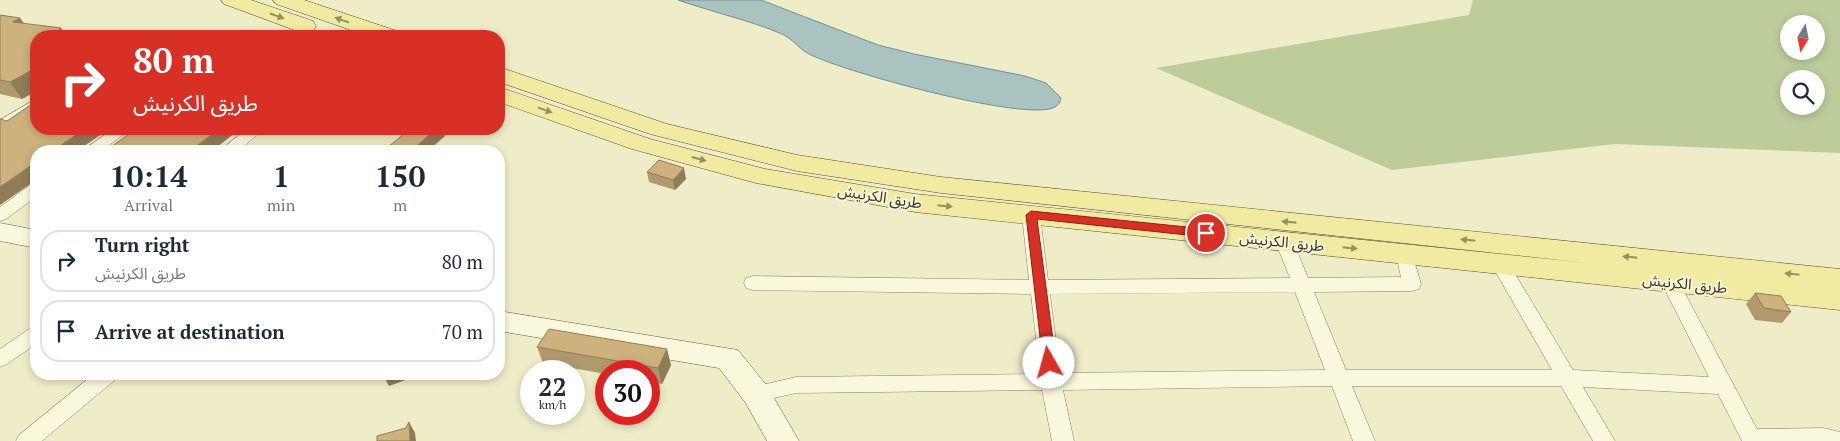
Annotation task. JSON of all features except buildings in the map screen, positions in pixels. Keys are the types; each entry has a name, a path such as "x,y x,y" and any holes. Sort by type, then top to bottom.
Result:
{"main road":[{"path":"231,0 317,30"},
{"path":"283,0 370,30"},
{"name":"طريق الكرنيش","path":"505,76 660,130 797,163 941,185 1840,279"},
{"name":"طريق الكرنيش","path":"505,96 641,144 765,177 915,203 1840,299"}],"street":[{"path":"4,121 30,107"},
{"path":"99,145 113,135"},
{"path":"236,145 248,135"},
{"path":"0,215 30,193"},
{"path":"1031,215 1052,382 1063,441"},
{"path":"0,232 30,238"},
{"path":"1284,241 1364,441"},
{"path":"753,283 1040,287 1412,284 1405,254"},
{"path":"1500,264 1604,441"},
{"path":"1670,282 1751,438 1823,437 1840,441"},
{"path":"505,322 728,358 756,394 783,441"},
{"path":"0,358 30,338"},
{"path":"756,394 796,385 1339,378 1566,378 1724,386"},
{"path":"27,441 101,380"}],"green space":[{"path":"1473,0 1840,0 1840,153 1615,144 1392,170 1156,68 1469,15"}],"water":[{"path":"678,0 761,0 878,45 1025,76 1046,83 1061,98 1055,107 1038,110 1010,108 934,93 828,62 805,52 782,34 757,24"}],"route":[{"path":"1049,363 1031,215 1206,233"}]}
